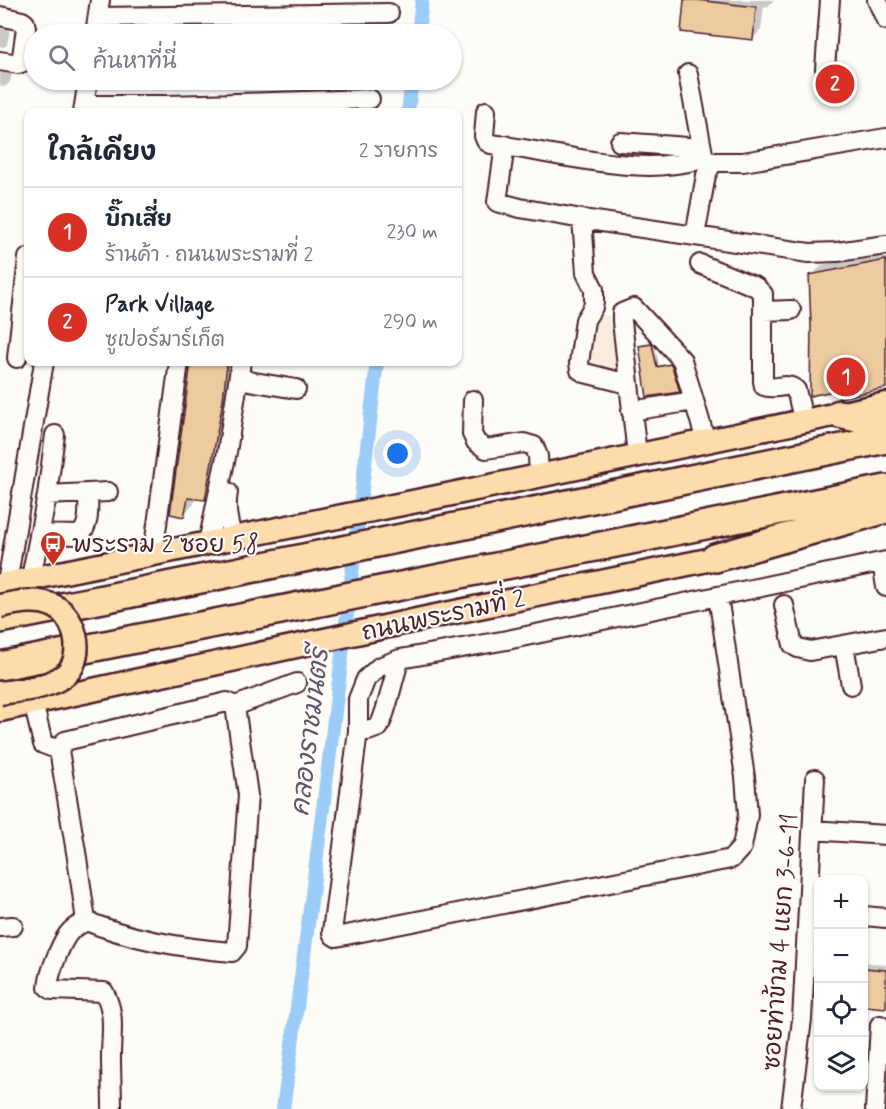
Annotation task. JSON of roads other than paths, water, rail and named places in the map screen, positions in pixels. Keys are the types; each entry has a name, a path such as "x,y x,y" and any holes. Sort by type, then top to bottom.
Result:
{"highway":[{"path":"839,414 886,422"},
{"path":"0,619 886,439"},
{"path":"632,505 886,453"},
{"path":"637,532 886,480"},
{"name":"ถนนพระรามที่ 2","path":"0,666 886,489"},
{"path":"715,558 886,509"}],"main road":[{"path":"4,584 886,404"},
{"name":"ถนนพระรามที่ 2","path":"0,710 426,618 886,523"},
{"path":"0,606 28,601 42,602 56,607 68,616 77,641 72,667 64,676 47,684 0,693"}],"street":[{"path":"825,69 830,0"},
{"path":"877,0 886,20"},
{"path":"98,17 389,13"},
{"path":"0,16 22,21 25,24"},
{"path":"0,61 21,63 24,42"},
{"path":"688,74 706,156 706,175 695,236"},
{"path":"84,108 87,90"},
{"path":"226,108 285,107 370,99"},
{"path":"486,111 484,136 491,144 618,164 650,166 680,164 706,156"},
{"path":"620,141 743,162 886,138"},
{"path":"505,145 497,202 582,219 809,253 837,252 886,245"},
{"path":"582,219 586,273 594,289 593,307 585,320 580,370 628,384"},
{"path":"700,264 756,287 763,294 764,386 770,388 788,386 796,390 804,422"},
{"path":"17,358 24,294"},
{"path":"593,307 608,306 622,313 634,308 682,360 706,441"},
{"path":"763,311 791,310"},
{"path":"622,313 637,455"},
{"path":"4,584 43,366"},
{"path":"153,554 178,366"},
{"path":"243,373 296,389"},
{"path":"233,538 226,503 243,373"},
{"path":"208,543 243,373"},
{"path":"473,400 472,434 476,442 486,449 524,443 534,446 538,456 539,476"},
{"path":"631,411 694,401"},
{"path":"31,578 47,495 55,435"},
{"path":"47,495 108,492"},
{"path":"39,534 79,535 83,532 86,528 88,493"},
{"path":"718,596 745,777 748,815 742,847 731,859 336,937 333,935 358,731 358,699 366,679 379,667 400,659 507,640 718,596 884,562 886,587"},
{"path":"784,605 793,645 798,648 810,651 886,637"},
{"path":"844,645 851,685"},
{"path":"358,731 380,727 400,659"},
{"path":"86,921 59,750 65,741 227,702 235,706 297,682"},
{"path":"33,702 43,744 59,750"},
{"path":"112,1109 113,1016 104,992 52,990 48,987 49,975 71,930 86,921 141,939 194,949 232,952 237,946 248,795 235,706"},
{"name":"ซอยท่าข้าม 4 แยก 3-6-11","path":"791,1109 810,1019 813,913 812,830 815,778"},
{"path":"812,830 886,835"},
{"path":"868,916 886,918"},
{"path":"875,1109 877,1024"}],"waterway":[{"name":"คลองราชมนตรี","path":"419,24 422,0"},
{"name":"คลองราชมนตรี","path":"408,108 411,90"},
{"name":"คลองราชมนตรี","path":"283,1109 332,736 377,366"}],"place":[{"name":"Park Village","path":"835,84"},
{"name":"บิ๊กเสี่ย","path":"846,377"},
{"name":"พระราม 2 ซอย 58","path":"53,567"}]}
